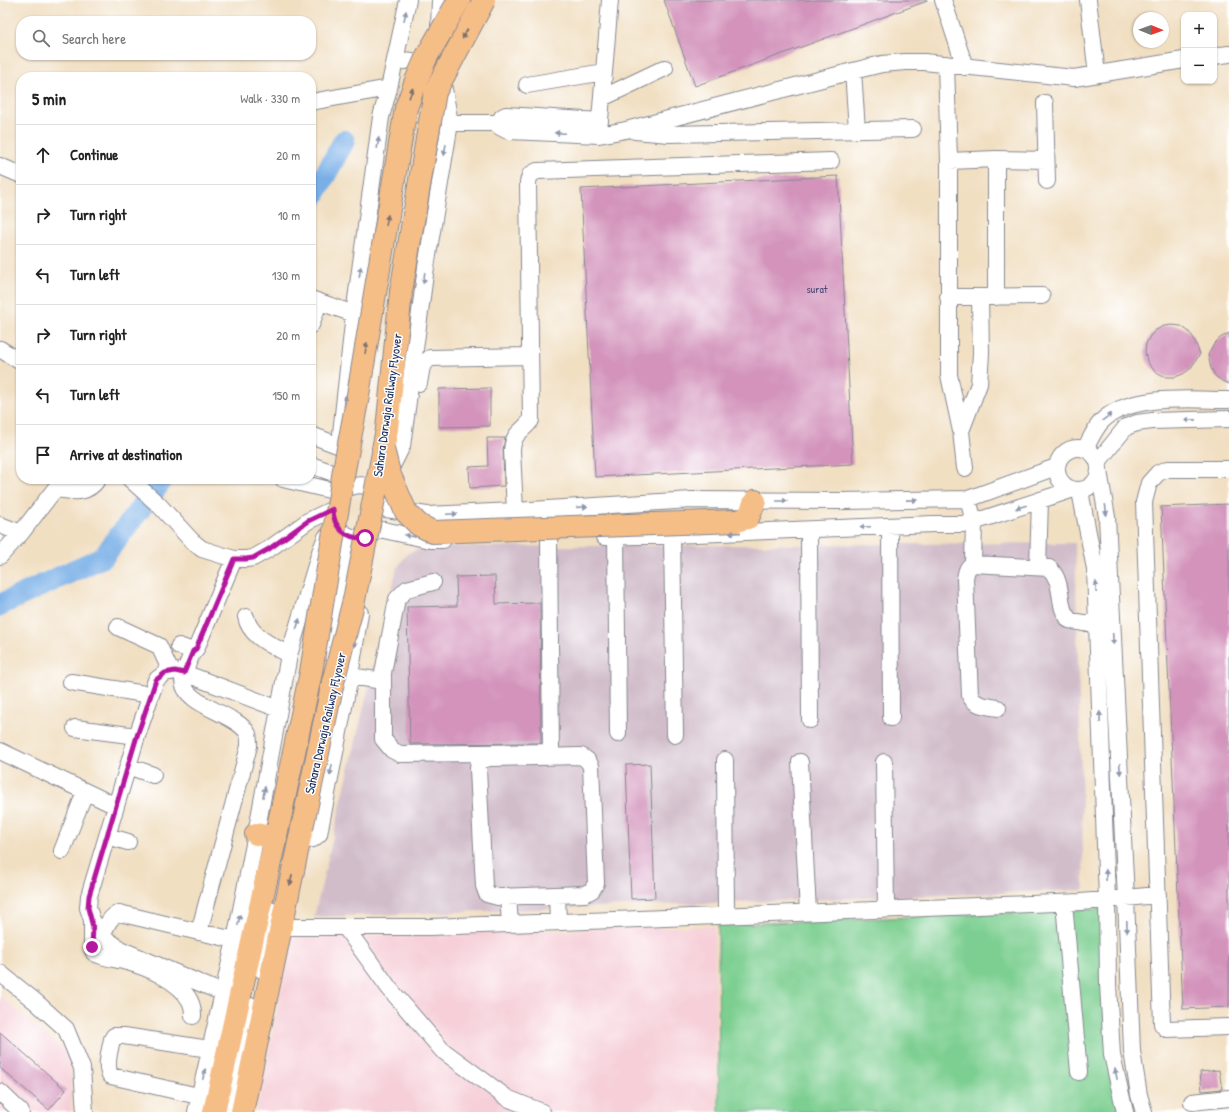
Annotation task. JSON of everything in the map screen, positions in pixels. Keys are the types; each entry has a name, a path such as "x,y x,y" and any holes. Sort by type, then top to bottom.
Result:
{"highway":[{"name":"Sahara Darwaja Railway Flyover","path":"214,1112 266,836 282,813 311,672 406,108 427,56 459,0"},
{"name":"Sahara Darwaja Railway Flyover","path":"242,1112 273,927 300,835 333,682 393,448 387,429 401,292 434,92 484,0"},
{"path":"393,448 390,473 396,510 433,532 737,521 748,518 755,501"}],"street":[{"path":"408,0 395,63 381,117 354,314 336,474 336,505 339,529 349,536 361,538 376,532 430,540 549,538 809,530 974,522 1040,500 1089,487 1096,481 1098,467 1126,428 1152,421 1229,419"},
{"path":"378,493 393,448 426,267 450,122 438,55 440,0"},
{"path":"599,128 610,0"},
{"path":"943,0 965,67"},
{"path":"1088,0 1097,74"},
{"path":"1217,56 1229,54"},
{"path":"395,63 412,60 443,84"},
{"path":"626,130 882,64 906,62 946,64 1074,78 1181,60"},
{"path":"946,64 949,161 949,375 961,431 965,468"},
{"path":"602,98 665,68"},
{"path":"853,71 857,130"},
{"path":"527,85 604,72"},
{"path":"316,101 389,88"},
{"path":"1045,103 1047,181"},
{"path":"450,122 500,123 500,127 510,131 599,128 669,134 913,130"},
{"path":"949,161 996,159 1046,160"},
{"path":"996,159 996,296"},
{"path":"515,511 512,450 515,435 531,420 528,182 530,175 537,171 831,161"},
{"path":"0,166 16,173"},
{"path":"948,297 1042,296"},
{"path":"961,431 979,384 981,353 980,297"},
{"path":"316,301 354,314"},
{"path":"0,349 16,359"},
{"path":"393,448 408,441 411,434 422,366 430,358 530,356"},
{"path":"1085,449 1093,433 1102,422 1118,409 1129,405 1160,400 1229,400"},
{"path":"316,437 340,446"},
{"path":"1076,490 1063,485 1058,476 1056,467 1059,458 1066,451 1075,448 1085,449 1093,454 1098,467 1107,517 1132,1051 1139,1095 1144,1112"},
{"path":"316,466 336,474"},
{"path":"196,1112 198,1096 235,940 266,836 279,709 289,655 320,552 336,505 344,489 357,485 371,487 396,510 427,515 692,500 841,501 968,499 1056,467"},
{"path":"1229,469 1168,469 1158,473 1149,483 1144,502 1162,1024 1166,1029 1229,1027"},
{"path":"0,556 21,533 55,489 81,492 88,489 93,484"},
{"path":"135,484 159,505 192,541 202,549 234,559 253,558 269,549 308,521 336,505"},
{"path":"293,484 336,505"},
{"path":"1076,490 1095,569 1107,899 1108,984 1112,1055 1125,1112"},
{"path":"968,499 974,522 973,564"},
{"path":"1038,567 1040,500"},
{"path":"300,835 313,839 319,834 376,532 396,510"},
{"path":"0,525 21,533"},
{"path":"890,526 891,718"},
{"path":"809,530 810,720"},
{"path":"672,535 675,735"},
{"path":"231,1112 239,1068 265,954 273,927 349,536"},
{"path":"616,536 618,734"},
{"path":"433,582 407,588 397,599 383,681 383,739 392,750 400,754 550,752 549,538"},
{"path":"177,672 186,648 196,649 234,559"},
{"path":"998,708 980,705 973,701 970,696 965,579 969,566 973,564 1049,568 1054,572 1060,587 1063,610 1068,620 1083,623 1097,623"},
{"path":"246,617 247,624 259,638 289,655"},
{"path":"118,627 159,646 183,681 189,695 240,725 248,734 249,746 199,932"},
{"path":"193,1016 190,1000 182,991 166,978 151,970 94,953 92,947 93,927 88,908 89,896 137,736 156,680 165,673 177,672 279,709"},
{"path":"350,676 383,681"},
{"path":"71,682 151,695"},
{"path":"75,728 137,736"},
{"path":"0,750 116,806"},
{"path":"581,756 587,760 591,766 596,883 592,890 585,894 557,895 498,897 487,894 484,886 478,769 479,761 489,758 581,756"},
{"path":"725,760 726,915"},
{"path":"800,762 808,912"},
{"path":"884,762 886,909"},
{"path":"128,766 153,775"},
{"path":"62,851 85,792"},
{"path":"107,836 128,842"},
{"path":"557,895 558,922"},
{"path":"273,927 430,927 1064,903 1158,895"},
{"path":"508,896 510,924"},
{"path":"1064,903 1079,1072"},
{"path":"102,936 113,915 119,913 235,940"},
{"path":"92,920 102,936 120,949 223,993"},
{"path":"220,1112 255,952 273,927"},
{"path":"345,927 389,988 442,1050 507,1098 542,1112"},
{"path":"0,973 66,1029 82,1068 85,1112"},
{"path":"198,1096 111,1076 108,1073 107,1067 112,1039 114,1036 124,1036 210,1049"},
{"path":"0,1092 21,1112"},
{"path":"1192,1102 1229,1098"}],"shaded area":[{"path":"1075,543 1084,890 314,917 397,568 408,553 426,547"},
{"path":"714,926 717,1112 256,1112 292,937"},
{"path":"0,996 70,1055 72,1112 0,1112"}],"green space":[{"path":"1102,909 1119,1112 719,1112 718,925"}],"building":[{"path":"664,0 927,0 927,1 695,86"},
{"path":"838,176 853,464 595,477 581,189"},
{"path":"1164,326 1181,326 1188,331 1193,337 1200,354 1190,369 1183,374 1175,377 1166,377 1152,368 1147,361 1145,352 1146,344 1150,336 1156,330"},
{"path":"1229,333 1229,384 1215,376 1211,368 1208,355 1214,344 1220,338"},
{"path":"490,388 490,426 439,427 439,389"},
{"path":"487,438 505,438 503,450 504,486 470,488 469,467 488,466"},
{"path":"1229,504 1229,1007 1183,1009 1161,507"},
{"path":"495,576 496,604 540,603 541,743 410,744 407,607 457,606 456,577"},
{"path":"650,764 655,898 631,899 626,765"},
{"path":"0,1032 66,1090 49,1110 0,1068"},
{"path":"1219,1070 1222,1089 1202,1091 1200,1072"}],"waterway":[{"path":"316,192 344,141"},
{"path":"0,606 103,557 159,484"}],"route":[{"path":"92,947 93,927 88,908 89,896 137,736 156,680 165,673 175,671 184,673 193,651 196,649 234,559 253,558 292,534 308,521 333,509 335,524 339,529 349,536 365,538"}]}
